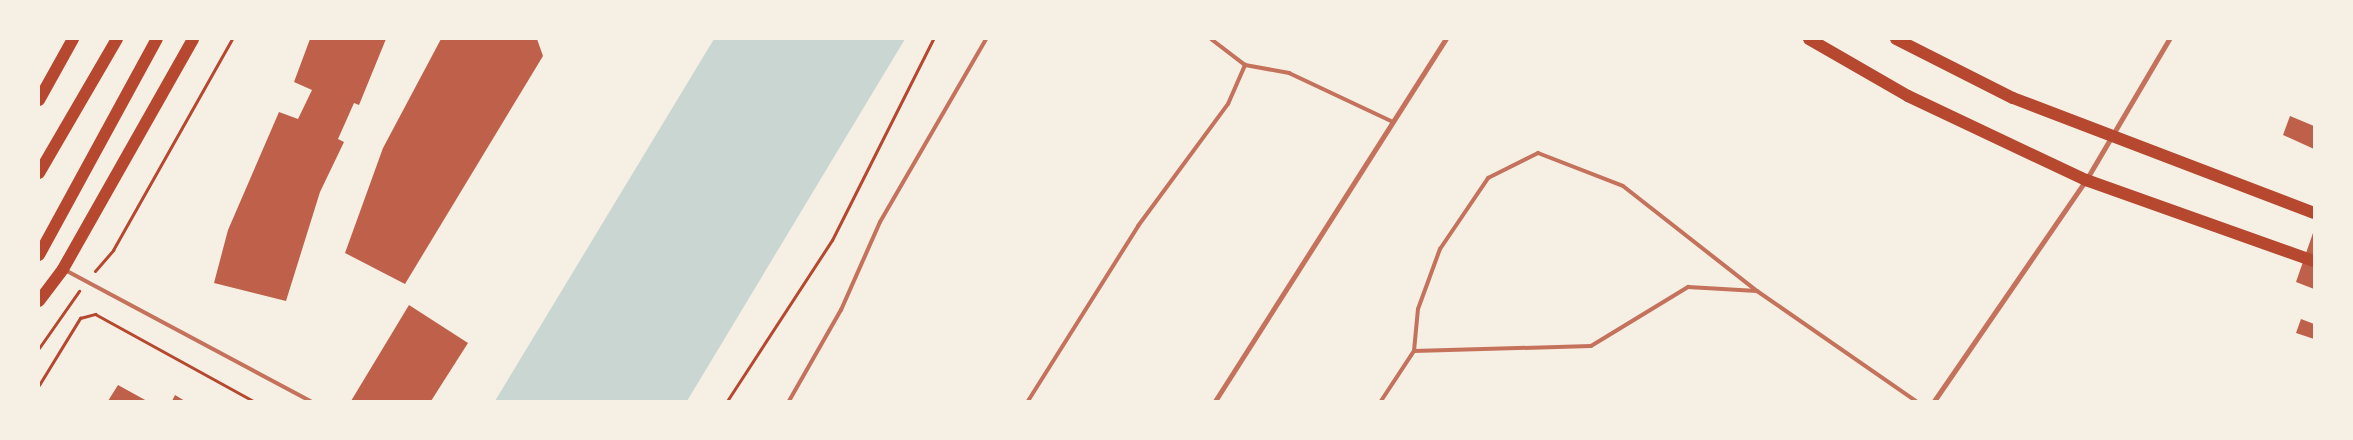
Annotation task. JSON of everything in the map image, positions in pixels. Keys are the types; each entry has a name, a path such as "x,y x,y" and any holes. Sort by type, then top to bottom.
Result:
{"main road":[{"path":"39,100 73,39"},
{"path":"39,174 117,39"},
{"path":"39,255 157,39"},
{"path":"39,301 63,269 193,39"},
{"path":"1809,39 1908,96 2086,180 2314,261"},
{"path":"1896,39 2013,98 2110,139 2314,214"}],"street":[{"path":"1215,401 1446,39"},
{"path":"1934,401 2086,180 2169,39"}],"lane":[{"path":"789,401 841,310 880,222 986,39"},
{"path":"1211,39 1245,66 1289,72 1393,122"},
{"path":"1028,401 1138,226 1228,104 1245,66"},
{"path":"1381,401 1414,351 1418,310 1440,250 1488,178 1538,153 1623,186 1757,292 1916,401"},
{"path":"63,269 310,401"},
{"path":"1414,351 1591,346 1688,287 1757,292"}],"path":[{"path":"39,348 87,281 113,250 232,39"},
{"path":"726,401 832,240 933,39"},
{"path":"39,385 80,318 95,314 252,401"}],"shaded area":[{"path":"714,39 905,39 687,401 495,401"}],"building":[{"path":"310,39 386,39 359,105 354,103 338,139 344,142 320,192 286,301 214,283 228,230 279,112 298,119 312,90 294,82"},
{"path":"441,39 537,39 543,56 405,284 345,253 383,148"},
{"path":"2290,116 2314,126 2314,149 2283,135"},
{"path":"2314,230 2314,289 2296,282"},
{"path":"409,305 468,343 431,401 351,401"},
{"path":"2301,319 2314,324 2314,339 2296,333"},
{"path":"118,385 147,401 108,401"},
{"path":"175,395 185,401 172,401"}]}
